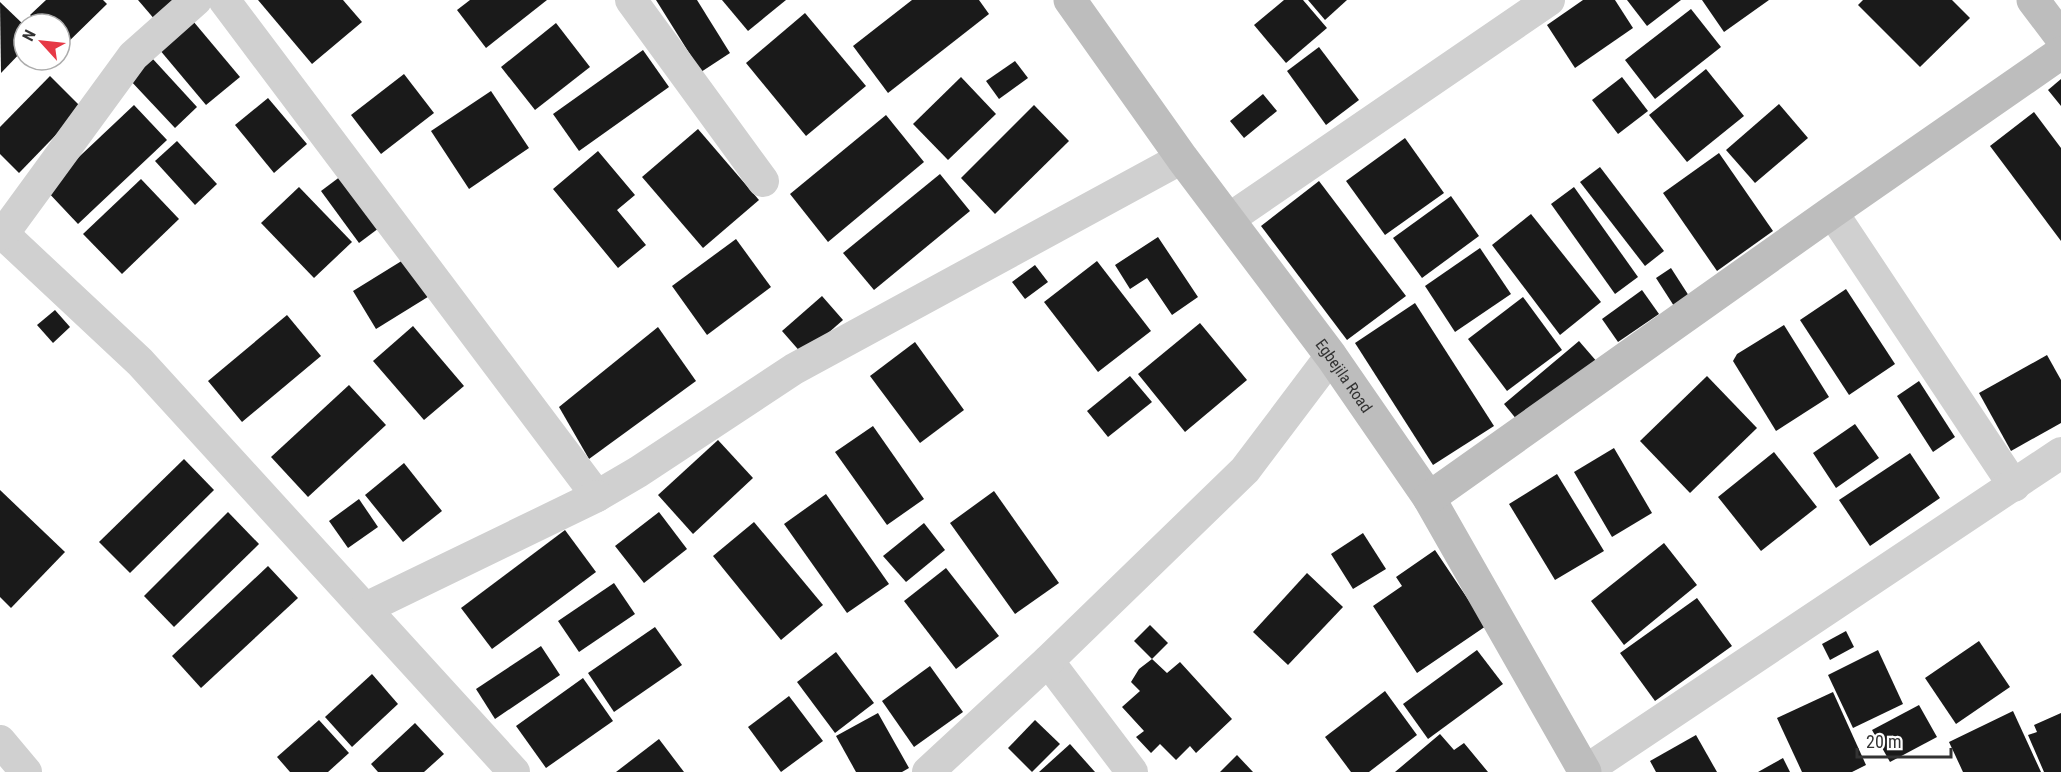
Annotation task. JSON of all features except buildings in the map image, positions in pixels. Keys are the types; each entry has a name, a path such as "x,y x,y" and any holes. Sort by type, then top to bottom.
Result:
{"street":[{"path":"196,0 133,56 1,232 140,362 514,772"},
{"path":"224,0 597,496"},
{"path":"631,0 763,181"},
{"name":"Egbejila Road","path":"1070,0 1182,158 1331,356 1429,498 1585,772"},
{"path":"1229,219 1549,0"},
{"path":"2032,0 2061,37"},
{"path":"1429,498 1832,212 2061,53"},
{"path":"366,608 597,496 638,472 794,369 1182,158"},
{"path":"1832,212 2014,486"},
{"path":"928,772 1048,661 1245,470 1331,356"},
{"path":"1585,772 2061,453"},
{"path":"1048,661 1132,772"},
{"path":"0,741 26,772"}]}
